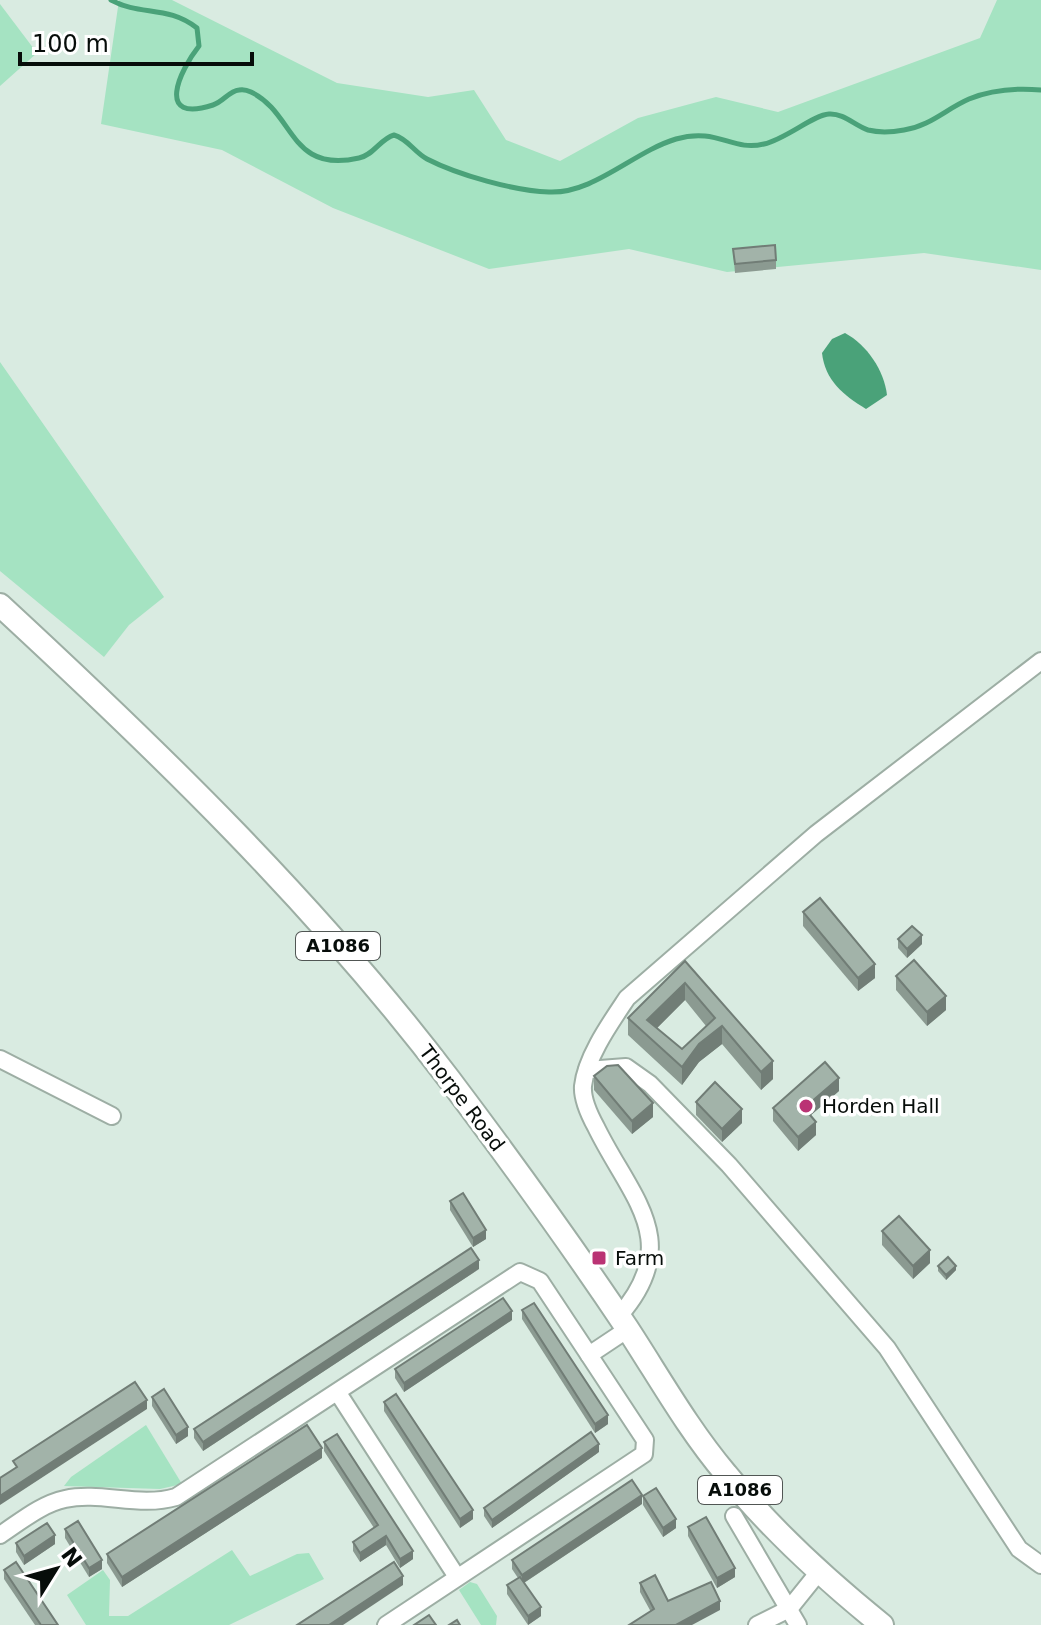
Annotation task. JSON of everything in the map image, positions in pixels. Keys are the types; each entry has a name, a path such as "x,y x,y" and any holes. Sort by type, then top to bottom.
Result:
{"main road":[{"name":"Thorpe Road","path":"0,605 202,798 358,967 447,1076 623,1322 692,1430 725,1473 818,1573 882,1625"}],"street":[{"path":"589,1355 623,1322 642,1287 648,1227 641,1202 590,1115 582,1089 587,1070 627,998 816,834 1041,661"},
{"path":"0,1059 112,1116"},
{"path":"587,1070 626,1067 650,1084 729,1165 887,1348 1019,1549 1041,1565"},
{"path":"0,1535 49,1503 69,1498 158,1502 176,1497 520,1272 540,1281 645,1440 644,1454 386,1625"},
{"path":"338,1393 457,1577"},
{"path":"734,1516 798,1625"},
{"path":"757,1625 789,1609 818,1573"}],"shaded area":[{"path":"119,0 172,0 337,83 428,97 474,90 506,140 560,161 638,118 716,97 778,112 980,38 997,0 1041,0 1041,270 924,253 727,272 629,249 489,269 333,208 222,150 101,124"},
{"path":"0,4 37,53 0,86"},
{"path":"845,333 867,351 885,386 887,395 866,409 836,386 824,363 822,353 832,339"},
{"path":"0,362 164,597 129,625 104,657 0,571"},
{"path":"146,1425 182,1484 160,1489 64,1486 71,1477"},
{"path":"232,1550 250,1576 297,1554 309,1553 324,1579 229,1625 86,1625 67,1595 103,1570 110,1580 109,1616 128,1616"},
{"path":"470,1582 477,1584 497,1616 496,1625 481,1625 459,1590"}],"building":[{"path":"775,245 776,260 735,264 733,249"},
{"path":"820,898 875,964 858,978 803,912"},
{"path":"912,926 922,935 907,949 898,939"},
{"path":"914,960 946,996 927,1012 896,976"},
{"path":"685,961 773,1061 761,1072 722,1026 699,1044 682,1067 628,1018","holes":["685,983 715,1018 682,1049 647,1020"]},
{"path":"825,1062 839,1078 804,1108 816,1122 798,1137 773,1108"},
{"path":"618,1065 653,1103 632,1121 594,1076 607,1066"},
{"path":"715,1082 742,1109 722,1129 696,1102"},
{"path":"463,1193 486,1230 473,1238 450,1201"},
{"path":"899,1216 930,1250 913,1266 882,1231"},
{"path":"471,1248 479,1260 203,1442 194,1429"},
{"path":"948,1257 956,1266 946,1275 938,1266"},
{"path":"503,1298 512,1311 404,1383 395,1369"},
{"path":"534,1303 608,1415 595,1424 522,1310"},
{"path":"135,1382 147,1400 0,1496 0,1478 17,1467 13,1461"},
{"path":"164,1389 188,1427 176,1435 152,1397"},
{"path":"396,1394 473,1510 460,1519 384,1402"},
{"path":"307,1425 322,1448 122,1577 107,1554"},
{"path":"591,1432 599,1444 492,1520 484,1508"},
{"path":"337,1434 413,1551 400,1559 386,1536 360,1553 353,1542 378,1525 324,1442"},
{"path":"632,1480 642,1495 522,1575 512,1560"},
{"path":"656,1488 676,1519 663,1528 643,1496"},
{"path":"706,1517 735,1568 717,1578 688,1527"},
{"path":"78,1521 102,1560 89,1568 65,1529"},
{"path":"47,1523 55,1535 24,1556 16,1543"},
{"path":"16,1562 58,1625 41,1625 4,1570"},
{"path":"394,1562 403,1576 329,1625 297,1625"},
{"path":"655,1575 668,1601 711,1582 720,1601 676,1625 629,1625 654,1609 640,1583"},
{"path":"520,1577 541,1607 528,1616 507,1585"},
{"path":"429,1615 436,1625 414,1625"}],"waterway":[{"path":"111,0 133,8 175,16 197,28 199,46 185,68 177,92 178,101 183,107 195,109 213,105 232,92 245,90 265,102 295,139 319,157 336,161 359,158 394,135 427,159 454,171 535,191 566,191 582,186 660,145 691,136 714,137 753,146 781,137 815,118 829,114 868,130 900,131 922,125 977,96 1005,90 1041,90"}],"place":[{"name":"Horden Hall","path":"806,1106"},
{"name":"Farm","path":"599,1258"}]}
